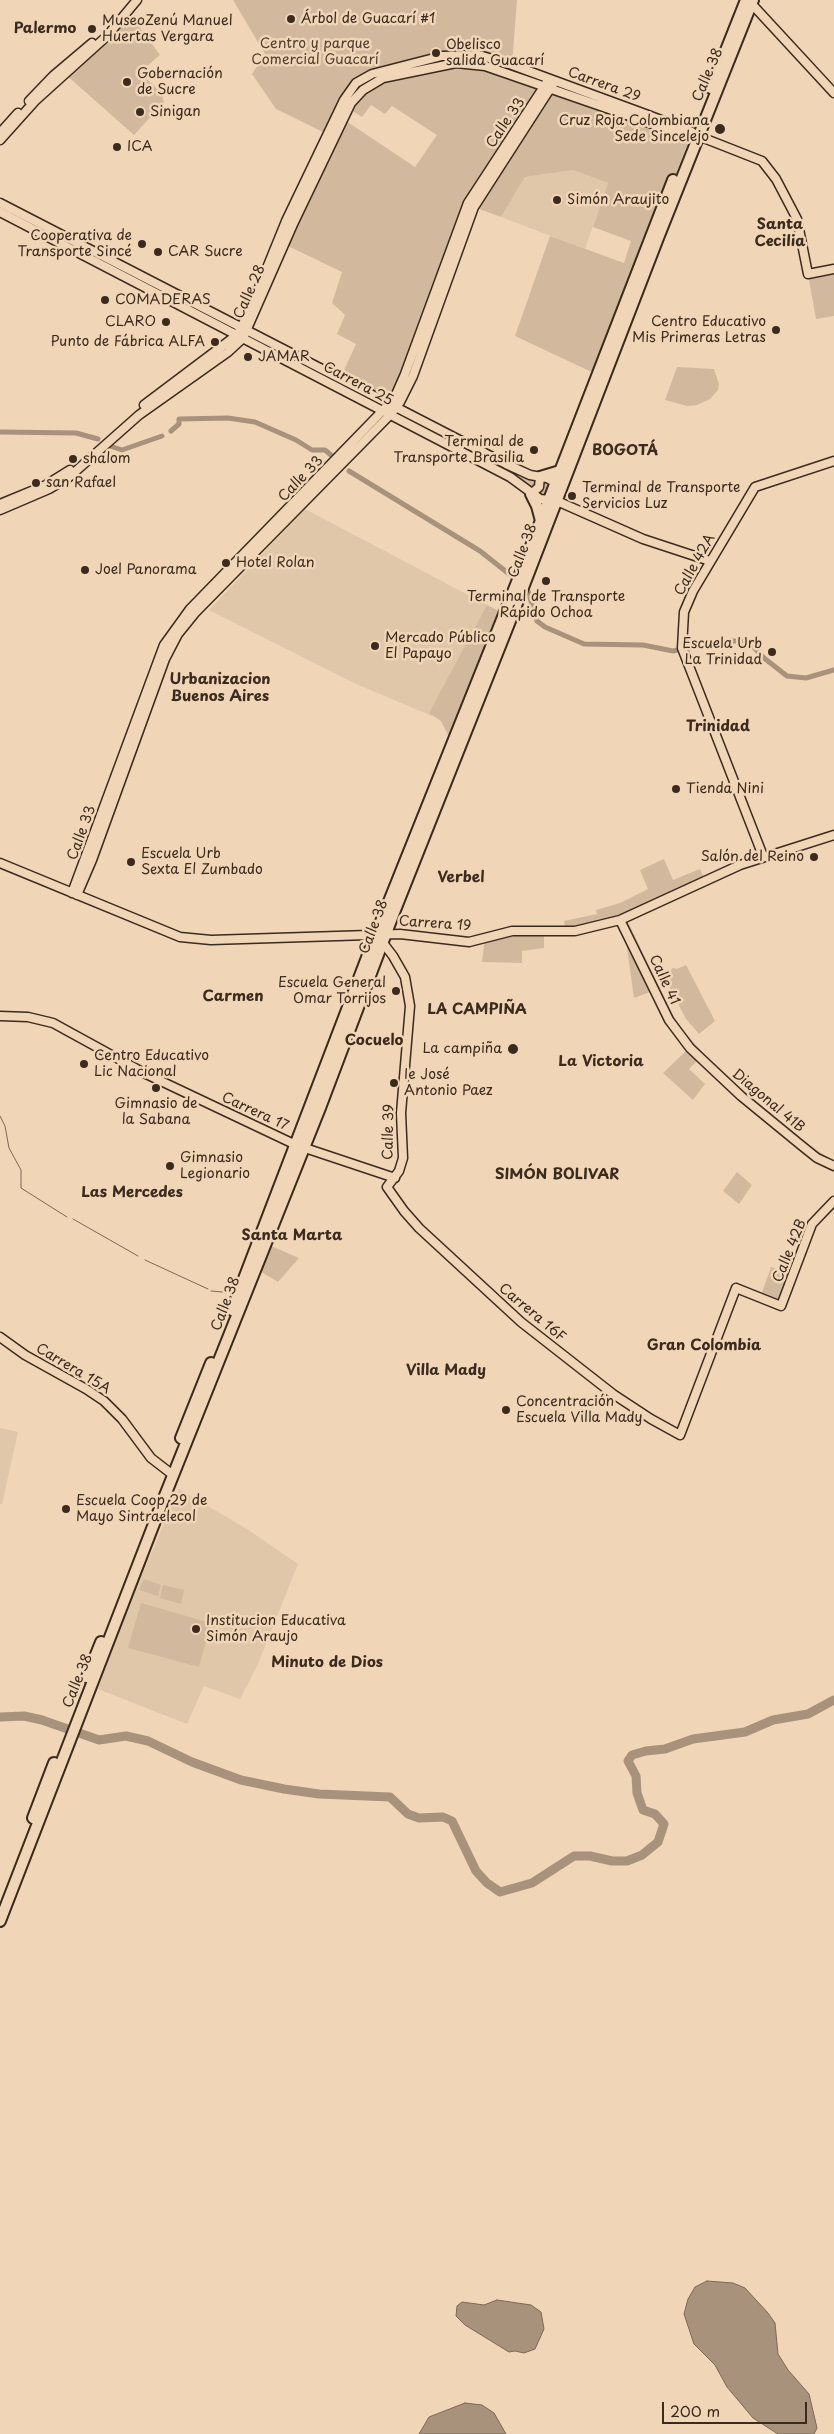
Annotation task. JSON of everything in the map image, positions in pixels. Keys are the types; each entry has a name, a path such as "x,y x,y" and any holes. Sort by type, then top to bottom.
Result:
{"highway":[{"name":"Calle 38","path":"560,484 560,471 693,135 750,1"},
{"name":"Calle 38","path":"0,1921 2,1906 67,1738 560,484 693,135"},
{"path":"540,477 560,471"},
{"path":"531,494 537,506 540,521"},
{"name":"Calle 38","path":"523,578 540,521 553,500"}],"street":[{"path":"64,73 63,70 88,47 130,0"},
{"path":"0,140 64,73 106,36 137,0"},
{"path":"750,1 834,93"},
{"path":"0,133 53,76 88,47"},
{"name":"Carrera 29","path":"442,56 479,56 512,64 550,84"},
{"name":"Calle 28","path":"0,504 46,485 65,474 133,414 242,333 286,221 349,91 364,78 381,70 442,56"},
{"name":"Carrera 29","path":"471,63 550,84 693,135 762,162 770,171 797,219 808,274 834,270"},
{"name":"Calle 28","path":"0,510 49,490 68,478 139,415 228,352 242,333 356,96 369,85 383,78 439,66 471,63"},
{"name":"Calle 33","path":"74,894 126,756 159,655 176,625 390,410 413,376 452,258 474,206 550,84"},
{"name":"Carrera 25","path":"0,203 390,410 510,477 540,499 553,500 643,539 710,561"},
{"name":"Carrera 25","path":"0,212 242,333"},
{"name":"Carrera 25","path":"390,410 530,475 560,484"},
{"name":"Calle 42A","path":"763,856 682,648 687,603 755,487 834,461"},
{"path":"531,494 538,489 540,477"},
{"name":"Carrera 19","path":"0,863 168,933 195,939 381,937 409,934 469,942 512,931 575,931 620,920 705,880 763,856 834,835"},
{"name":"Calle 41","path":"620,920 669,1020 690,1048"},
{"name":"Calle 39","path":"381,937 401,970 409,998 401,1113 402,1162 395,1178 387,1187"},
{"name":"Carrera 17","path":"0,1016 28,1017 66,1029 146,1074 300,1146 395,1178"},
{"name":"Diagonal 41B","path":"690,1048 741,1096 802,1146 817,1158 834,1166"},
{"name":"Carrera 16F","path":"387,1187 404,1212 419,1228 527,1327 632,1408 680,1435 736,1288"},
{"name":"Calle 42B","path":"736,1288 781,1306 812,1224 834,1201"},
{"name":"Carrera 15A","path":"0,1337 25,1355 86,1388 104,1401 122,1419 152,1458 171,1473"}],"shaded area":[{"name":"Simón Araujito","path":"573,170 608,183 585,249 501,217 525,177"},
{"name":"Mercado Público El Papayo","path":"305,509 491,607 432,716 354,683 209,610"},
{"path":"0,1428 18,1432 2,1504 0,1504"},
{"name":"Institucion Educativa Simón Araujo","path":"179,1489 247,1529 298,1564 258,1664 240,1699 204,1686 187,1724 98,1689 134,1593"},
{"path":"707,2281 733,2283 745,2288 775,2323 778,2354 788,2370 809,2394 817,2428 814,2434 778,2434 753,2418 727,2387 715,2365 694,2344 684,2314 688,2299 695,2287"},
{"path":"497,2300 531,2305 541,2312 544,2329 535,2349 524,2353 509,2352 465,2325 456,2316 457,2306 462,2302 484,2305"},
{"path":"465,2403 482,2405 494,2413 506,2434 419,2434 429,2417"}],"green space":[{"name":"Centro y parque Comercial Guacarí","path":"233,0 517,0 512,65 468,55 393,67 356,83 327,134 276,109 252,74 265,54"},
{"path":"130,14 160,55 140,72 162,94 164,102 134,135 64,73"},
{"path":"471,63 545,86 468,203 389,405 340,379 356,344 337,334 345,315 332,303 342,272 284,244 343,119 415,167 437,135 392,106 385,114 371,105 362,117 348,108 376,81"},
{"path":"551,89 690,137 598,375 515,336 550,236 624,263 631,241 593,227 608,183 573,170 525,177 501,217 474,207"},
{"path":"834,269 834,316 816,319 808,274"},
{"path":"677,367 714,369 719,384 718,390 710,399 697,405 687,406 665,400"},
{"path":"489,455 556,483 548,503 484,465"},
{"path":"487,605 504,613 452,743 441,721 429,713"},
{"path":"664,859 673,880 700,869 705,880 626,918 673,1015 683,1031 720,1071 810,1146 834,1161 834,1170 806,1156 739,1101 697,1061 689,1069 705,1084 693,1100 663,1073 686,1051 665,1024 650,992 634,998 625,934 620,921 566,932 564,921 597,914 596,910 620,903 648,889 640,870"},
{"path":"544,932 544,948 522,951 522,963 482,962 485,938 496,934"},
{"path":"686,965 715,1021 699,1034 686,1019 664,976 673,968 677,969"},
{"path":"737,1172 752,1185 739,1204 723,1191"},
{"path":"271,1246 299,1258 278,1282 260,1271"},
{"path":"771,1267 793,1276 781,1306 760,1298"},
{"path":"144,1579 161,1585 158,1596 139,1590"},
{"path":"163,1585 184,1590 181,1604 160,1598"},
{"path":"141,1603 211,1623 199,1667 128,1648"}],"waterway":[{"path":"171,431 179,424 179,419 228,418 255,422 296,440 312,450 325,450 331,455"},
{"path":"0,432 76,433 98,439"},
{"path":"110,446 122,450 162,436"},
{"path":"349,471 480,551 518,581"},
{"path":"524,586 528,591 537,621 545,627 584,644 643,645 673,651 724,641 748,641 764,658 787,676 806,678 834,670"},
{"path":"0,1116 5,1126 9,1148 21,1170 21,1188 67,1217"},
{"path":"73,1219 138,1256"},
{"path":"145,1260 208,1289"},
{"path":"211,1291 233,1293"},
{"path":"0,1717 24,1716 42,1720 99,1740 126,1736 148,1741 192,1762 241,1780 284,1789 319,1794 390,1797 408,1814 419,1818 443,1817 452,1821 476,1871 487,1883 500,1892 532,1883 574,1856 590,1856 612,1861 627,1861 642,1855 658,1842 664,1824 655,1814 643,1810 637,1793 636,1776 628,1761 632,1755 665,1749 693,1739 745,1732 773,1720 808,1714 834,1700"}],"place":[{"name":"Árbol de Guacarí #1","path":"291,19"},
{"name":"MuseoZenú Manuel Huertas Vergara","path":"92,29"},
{"name":"Obelisco salida Guacarí","path":"436,53"},
{"name":"Gobernación de Sucre","path":"127,82"},
{"name":"Sinigan","path":"140,112"},
{"name":"Cruz Roja Colombiana Sede Sincelejo","path":"720,129"},
{"name":"ICA","path":"117,147"},
{"name":"Simón Araujito","path":"557,200"},
{"name":"Cooperativa de Transporte Sincé","path":"142,244"},
{"name":"CAR Sucre","path":"158,252"},
{"name":"COMADERAS","path":"105,300"},
{"name":"CLARO","path":"166,322"},
{"name":"Centro Educativo Mis Primeras Letras","path":"776,330"},
{"name":"Punto de Fábrica ALFA","path":"215,342"},
{"name":"JAMAR","path":"248,357"},
{"name":"Terminal de Transporte Brasilia","path":"534,450"},
{"name":"shalom","path":"73,459"},
{"name":"san Rafael","path":"36,483"},
{"name":"Terminal de Transporte Servicios Luz","path":"572,496"},
{"name":"Hotel Rolan","path":"226,563"},
{"name":"Joel Panorama","path":"85,570"},
{"name":"Terminal de Transporte Rápido Ochoa","path":"546,581"},
{"name":"Mercado Público El Papayo","path":"375,646"},
{"name":"Escuela Urb La Trinidad","path":"772,652"},
{"name":"Tienda Nini","path":"676,789"},
{"name":"Salón del Reino","path":"814,857"},
{"name":"Escuela Urb Sexta El Zumbado","path":"131,862"},
{"name":"Escuela General Omar Torrijos","path":"396,991"},
{"name":"La campiña","path":"513,1049"},
{"name":"Centro Educativo Lic Nacional","path":"84,1064"},
{"name":"Ie José Antonio Paez","path":"394,1083"},
{"name":"Gimnasio de la Sabana","path":"156,1088"},
{"name":"Gimnasio Legionario","path":"170,1166"},
{"name":"Concentración Escuela Villa Mady","path":"506,1410"},
{"name":"Escuela Coop 29 de Mayo Sintraelecol","path":"66,1509"},
{"name":"Institucion Educativa Simón Araujo","path":"196,1629"}],"district":[{"name":"Palermo","path":"45,29"},
{"name":"Santa Cecilia","path":"780,234"},
{"name":"BOGOTÁ","path":"625,451"},
{"name":"Urbanizacion Buenos Aires","path":"220,688"},
{"name":"Trinidad","path":"718,727"},
{"name":"Verbel","path":"461,878"},
{"name":"Carmen","path":"233,997"},
{"name":"LA CAMPIÑA","path":"477,1010"},
{"name":"Cocuelo","path":"374,1041"},
{"name":"La Victoria","path":"601,1062"},
{"name":"SIMÓN BOLIVAR","path":"557,1175"},
{"name":"Las Mercedes","path":"132,1193"},
{"name":"Santa Marta","path":"292,1236"},
{"name":"Gran Colombia","path":"704,1346"},
{"name":"Villa Mady","path":"446,1371"},
{"name":"Minuto de Dios","path":"327,1663"}]}
